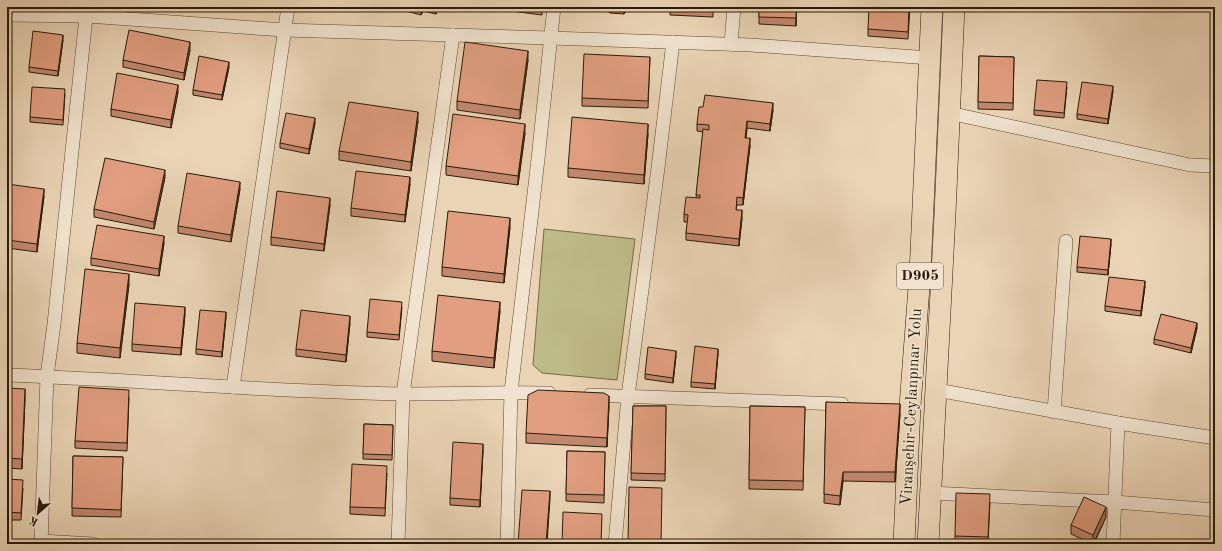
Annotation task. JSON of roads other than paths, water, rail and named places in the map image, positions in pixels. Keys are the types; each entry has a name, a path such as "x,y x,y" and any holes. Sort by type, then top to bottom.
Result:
{"main road":[{"name":"Viranşehir-Ceylanpınar Yolu","path":"904,544 902,406 920,274 932,7"},
{"name":"Viranşehir-Ceylanpınar Yolu","path":"928,544 937,390 954,7"}],"street":[{"path":"233,387 288,7"},
{"path":"508,544 511,392 554,7"},
{"path":"731,44 734,7"},
{"path":"87,12 55,316 47,376 41,542 93,544"},
{"path":"7,15 87,12 284,30 731,44 930,58"},
{"path":"398,544 403,394 453,35"},
{"path":"616,544 628,396 673,42"},
{"path":"949,113 1190,165 1215,166"},
{"path":"1054,412 1066,241"},
{"path":"7,375 403,394 511,392 565,394"},
{"path":"937,390 1054,412 1215,438"},
{"path":"581,394 855,404"},
{"path":"1113,544 1118,423"},
{"path":"931,493 1115,502 1215,510"}]}
